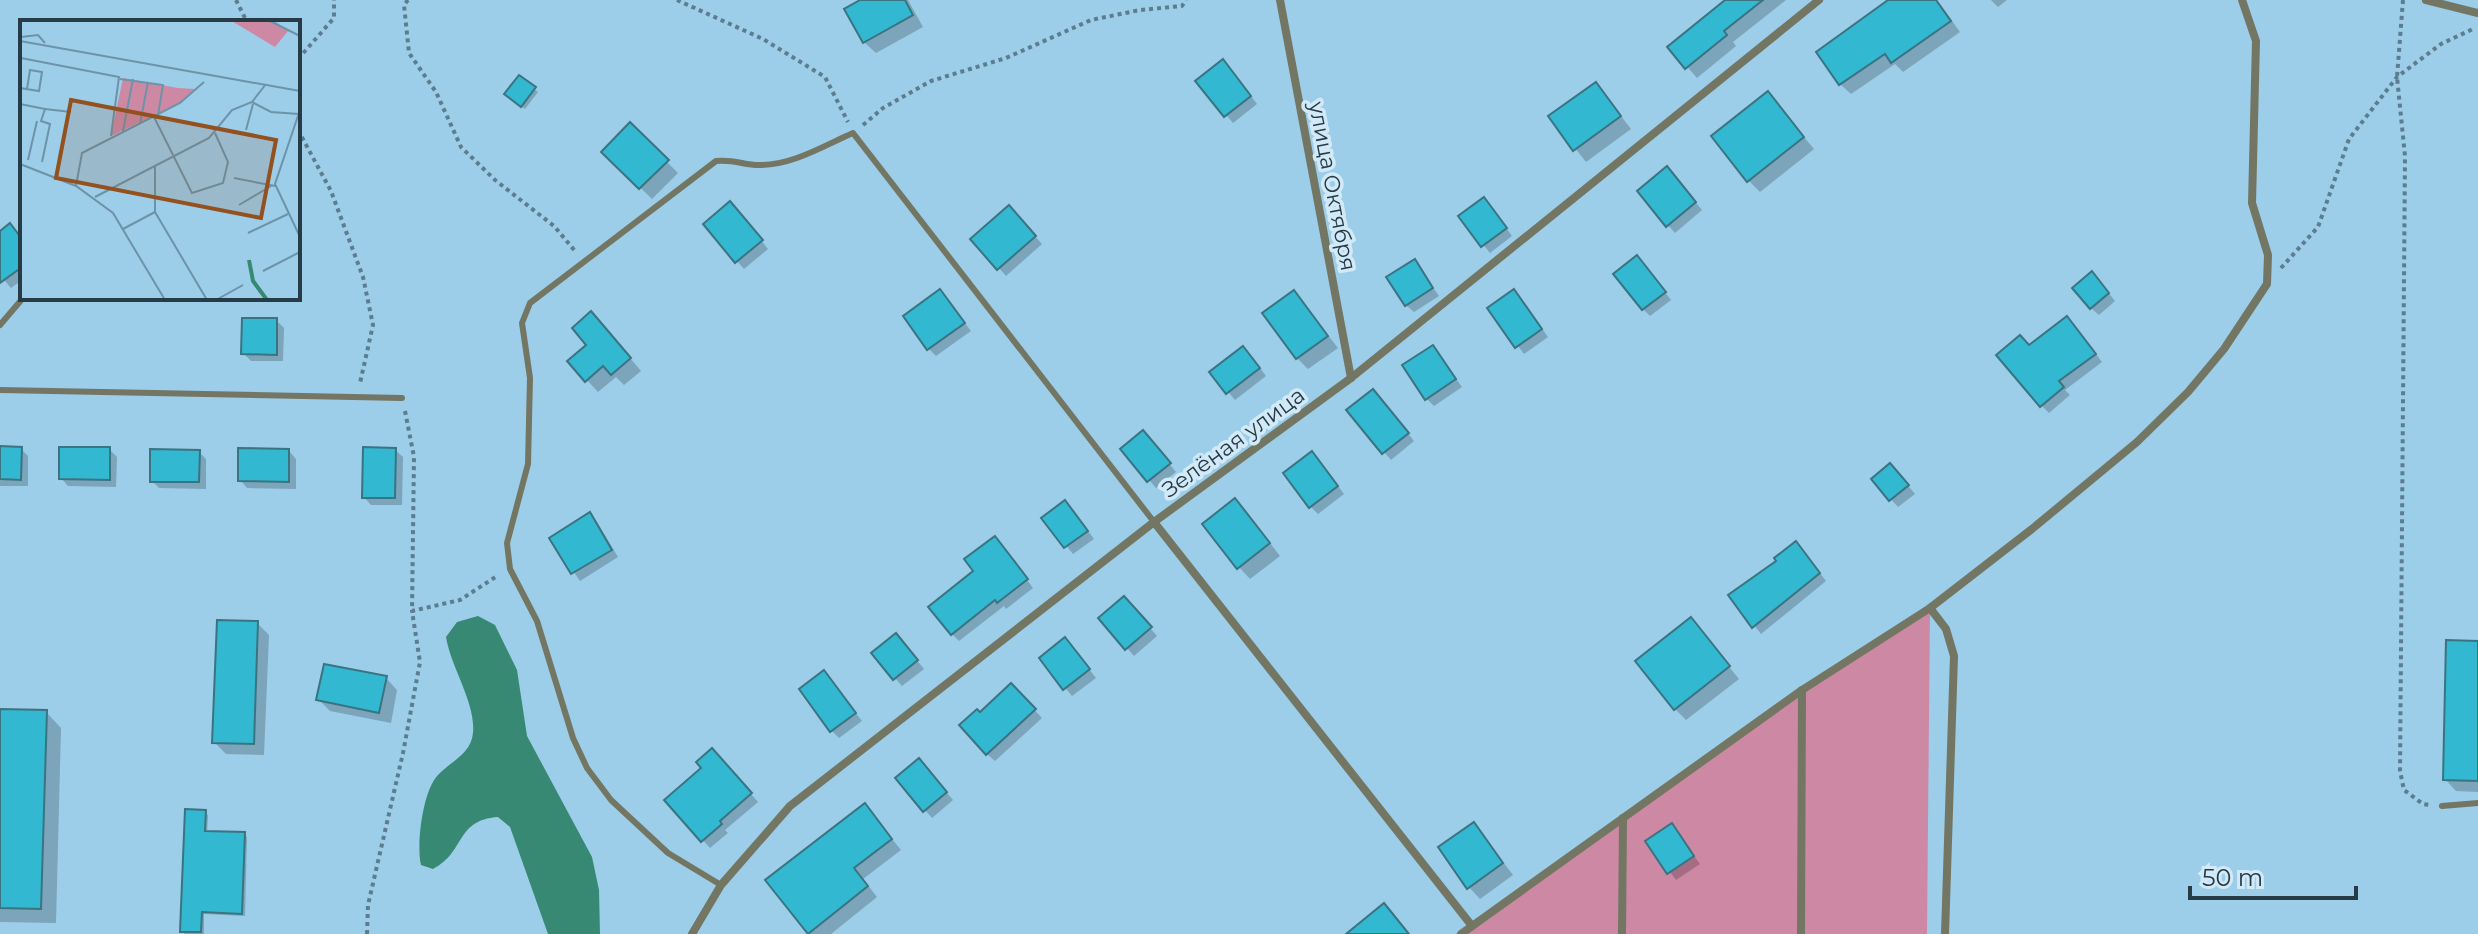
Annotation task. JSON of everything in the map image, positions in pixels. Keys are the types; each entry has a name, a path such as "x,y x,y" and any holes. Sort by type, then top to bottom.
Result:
{"street":[{"name":"улица Октября","path":"1280,0 1351,378"},
{"name":"Зелёная улица","path":"692,934 721,885 790,806 1154,522 1351,378 1819,0"},
{"path":"1461,934 1802,690 1930,608 2137,442 2188,392 2224,349 2267,284 2268,255 2252,203 2256,41 2242,0"},
{"path":"2426,0 2478,13"},
{"path":"1154,522 1472,926"},
{"path":"1930,608 1946,629 1954,656 1945,934"},
{"path":"1801,934 1802,690"},
{"path":"1622,934 1623,818"}],"lane":[{"path":"721,885 668,853 611,800 587,768 573,738 537,621 510,569 507,543 528,464 530,378 522,323 530,303 716,161 733,159 760,166 785,161 853,133 1154,522"},
{"path":"0,325 21,300"},
{"path":"0,390 402,398"},
{"path":"2442,806 2478,803"}],"path":[{"path":"236,0 246,20"},
{"path":"300,57 334,18 334,0"},
{"path":"408,0 404,5 409,53 436,92 461,147 495,180 554,226 584,262"},
{"path":"677,0 763,39 825,77 853,133 883,108 931,81 1006,58 1091,20 1140,10 1182,6 1186,0"},
{"path":"2403,0 2397,77 2405,156 2400,771 2404,790 2423,804 2442,806"},
{"path":"2267,284 2318,227 2349,139 2397,77 2441,44 2478,26"},
{"path":"300,134 331,191 363,277 373,325 357,397"},
{"path":"367,934 368,905 403,753 420,662 412,611 414,457 402,398"},
{"path":"412,611 460,600 510,569"}],"shaded area":[{"path":"1930,608 1927,934 1461,934 1802,690"},
{"path":"478,616 495,625 517,670 527,736 592,857 599,890 600,934 548,934 510,827 498,817 474,824 444,862 433,869 421,865 420,831 428,792 438,775 469,746 473,733 471,710 446,637 457,622"}],"building":[{"path":"860,0 905,0 913,15 863,43 844,9"},
{"path":"1725,0 1763,0 1724,31 1727,35 1685,69 1667,47"},
{"path":"1888,0 1936,0 1951,21 1891,63 1885,54 1839,85 1816,52"},
{"path":"1223,59 1251,96 1224,117 1195,81"},
{"path":"519,75 536,87 521,107 504,94"},
{"path":"1596,82 1621,116 1573,151 1548,116"},
{"path":"1768,91 1804,137 1747,182 1711,136"},
{"path":"630,122 669,160 639,189 601,152"},
{"path":"1667,166 1696,202 1666,227 1637,191"},
{"path":"1484,197 1507,228 1481,247 1458,216"},
{"path":"730,201 763,240 735,263 703,224"},
{"path":"1009,205 1036,236 997,270 970,239"},
{"path":"10,223 20,236 20,268 0,283 0,231"},
{"path":"1637,255 1666,292 1642,310 1613,274"},
{"path":"1415,259 1433,288 1405,306 1386,277"},
{"path":"2092,271 2109,293 2090,309 2072,288"},
{"path":"940,289 965,323 927,350 903,316"},
{"path":"1514,289 1542,329 1515,348 1487,308"},
{"path":"1294,290 1328,336 1296,359 1262,313"},
{"path":"591,311 631,358 611,375 603,366 585,382 567,361 586,345 572,328"},
{"path":"2067,316 2096,354 2059,381 2064,387 2040,407 1996,355 2020,335 2029,345"},
{"path":"242,318 277,318 277,355 241,354"},
{"path":"1433,345 1456,379 1425,400 1402,365"},
{"path":"1243,346 1260,368 1226,394 1209,372"},
{"path":"1373,389 1409,433 1382,454 1346,410"},
{"path":"1143,430 1171,463 1147,482 1120,449"},
{"path":"0,446 22,447 21,480 0,479"},
{"path":"59,447 110,447 110,480 59,479"},
{"path":"363,447 396,448 395,498 362,498"},
{"path":"238,448 289,449 289,482 238,481"},
{"path":"150,449 200,450 199,482 150,482"},
{"path":"1312,451 1338,486 1309,508 1283,473"},
{"path":"1890,463 1909,485 1889,501 1871,479"},
{"path":"1235,498 1270,543 1237,569 1202,524"},
{"path":"1065,500 1088,531 1064,548 1041,518"},
{"path":"590,512 612,550 571,574 549,538"},
{"path":"995,536 1028,579 997,603 995,600 951,635 928,607 973,571 964,559"},
{"path":"1796,541 1820,573 1752,628 1728,595 1776,561 1774,558"},
{"path":"1124,596 1152,627 1125,650 1098,618"},
{"path":"1691,617 1730,666 1674,710 1635,661"},
{"path":"217,620 258,621 254,744 212,743"},
{"path":"896,633 918,660 893,680 871,653"},
{"path":"1065,637 1090,669 1063,690 1039,658"},
{"path":"2446,640 2478,641 2478,781 2443,780"},
{"path":"324,664 387,676 379,713 316,700"},
{"path":"824,670 856,713 830,732 799,689"},
{"path":"1011,683 1036,709 986,755 959,725 977,709 980,712"},
{"path":"0,709 47,710 41,909 0,908"},
{"path":"712,748 752,793 701,842 664,800 701,768 696,762"},
{"path":"919,758 947,792 923,812 895,778"},
{"path":"865,803 892,839 854,868 868,886 808,934 765,880"},
{"path":"185,809 206,810 205,831 245,832 242,914 202,912 201,932 180,932"},
{"path":"1474,822 1503,863 1467,889 1438,847"},
{"path":"1672,823 1694,856 1667,874 1645,841"},
{"path":"1384,903 1409,934 1346,934"}]}
